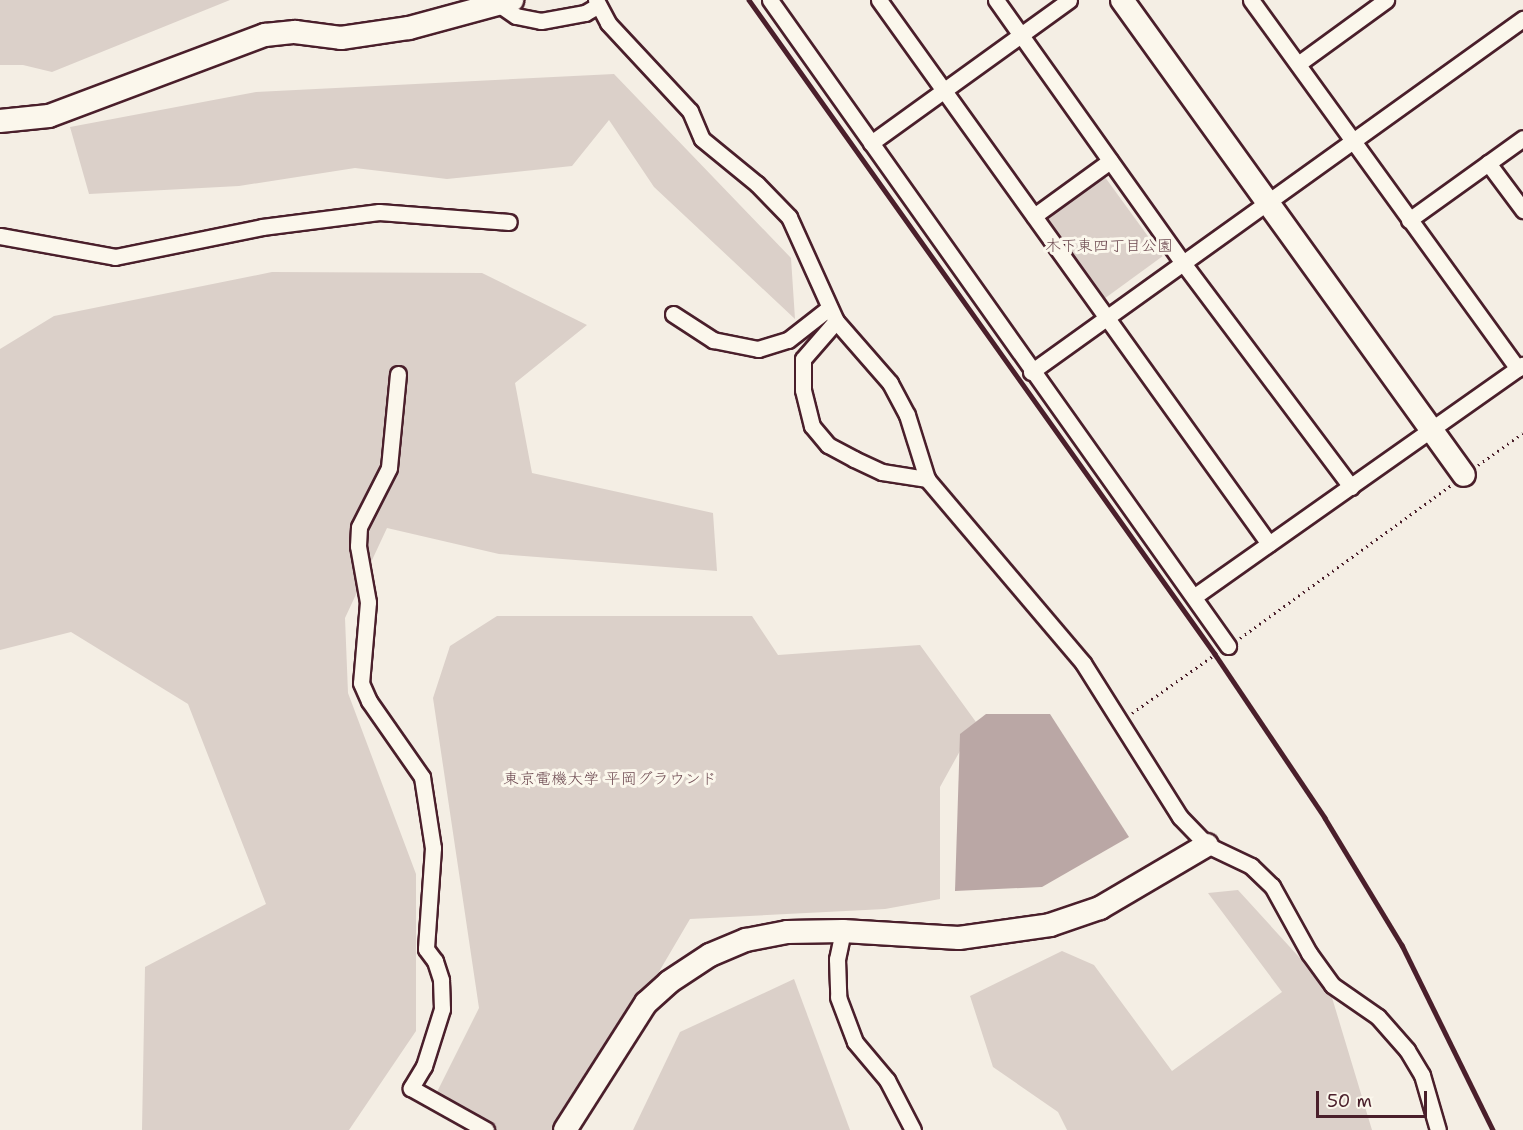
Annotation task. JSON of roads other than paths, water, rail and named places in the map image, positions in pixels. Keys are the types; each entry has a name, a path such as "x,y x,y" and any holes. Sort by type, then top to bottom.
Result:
{"street":[{"path":"770,0 1031,372 1228,646"},
{"path":"879,0 1269,544"},
{"path":"996,0 1184,263 1351,487"},
{"path":"871,143 1069,0"},
{"path":"1122,0 1464,475"},
{"path":"1194,596 1520,367 1409,220 1251,0"},
{"path":"0,121 49,116 265,35 295,32 341,38 409,28 506,2 516,16 541,21 585,13 597,3 690,111 702,140 757,184 789,217 832,314 890,383 908,414 927,479 1083,663 1123,720 1180,817 1207,845 1251,866 1272,886 1309,953 1332,985 1378,1017 1407,1050 1422,1076 1437,1130"},
{"path":"1298,64 1377,3"},
{"path":"1031,372 1523,19"},
{"path":"1409,220 1523,138"},
{"path":"1034,216 1110,161"},
{"path":"1488,163 1523,210"},
{"path":"0,236 115,257 262,227 379,212 509,222"},
{"path":"673,314 713,340 758,349 788,340 832,314"},
{"path":"832,314 803,359 803,390 812,426 828,445 882,472 927,479"},
{"path":"398,374 389,468 360,526 358,546 368,602 361,683 422,777 433,848 426,949 435,961 441,980 442,1009 424,1066 411,1088 486,1130"},
{"path":"565,1130 627,1027 669,982 710,955 746,940 787,932 843,931 959,938 1050,925 1110,903 1207,845"},
{"path":"843,931 837,959 838,997 855,1042 887,1080 913,1130"}],"railway":[{"path":"749,0 1215,654 1325,818 1402,945 1493,1130"}],"park label":[{"name":"木下東四丁目公園","path":"1109,246"},
{"name":"東京電機大学 平岡グラウンド","path":"610,779"}]}
